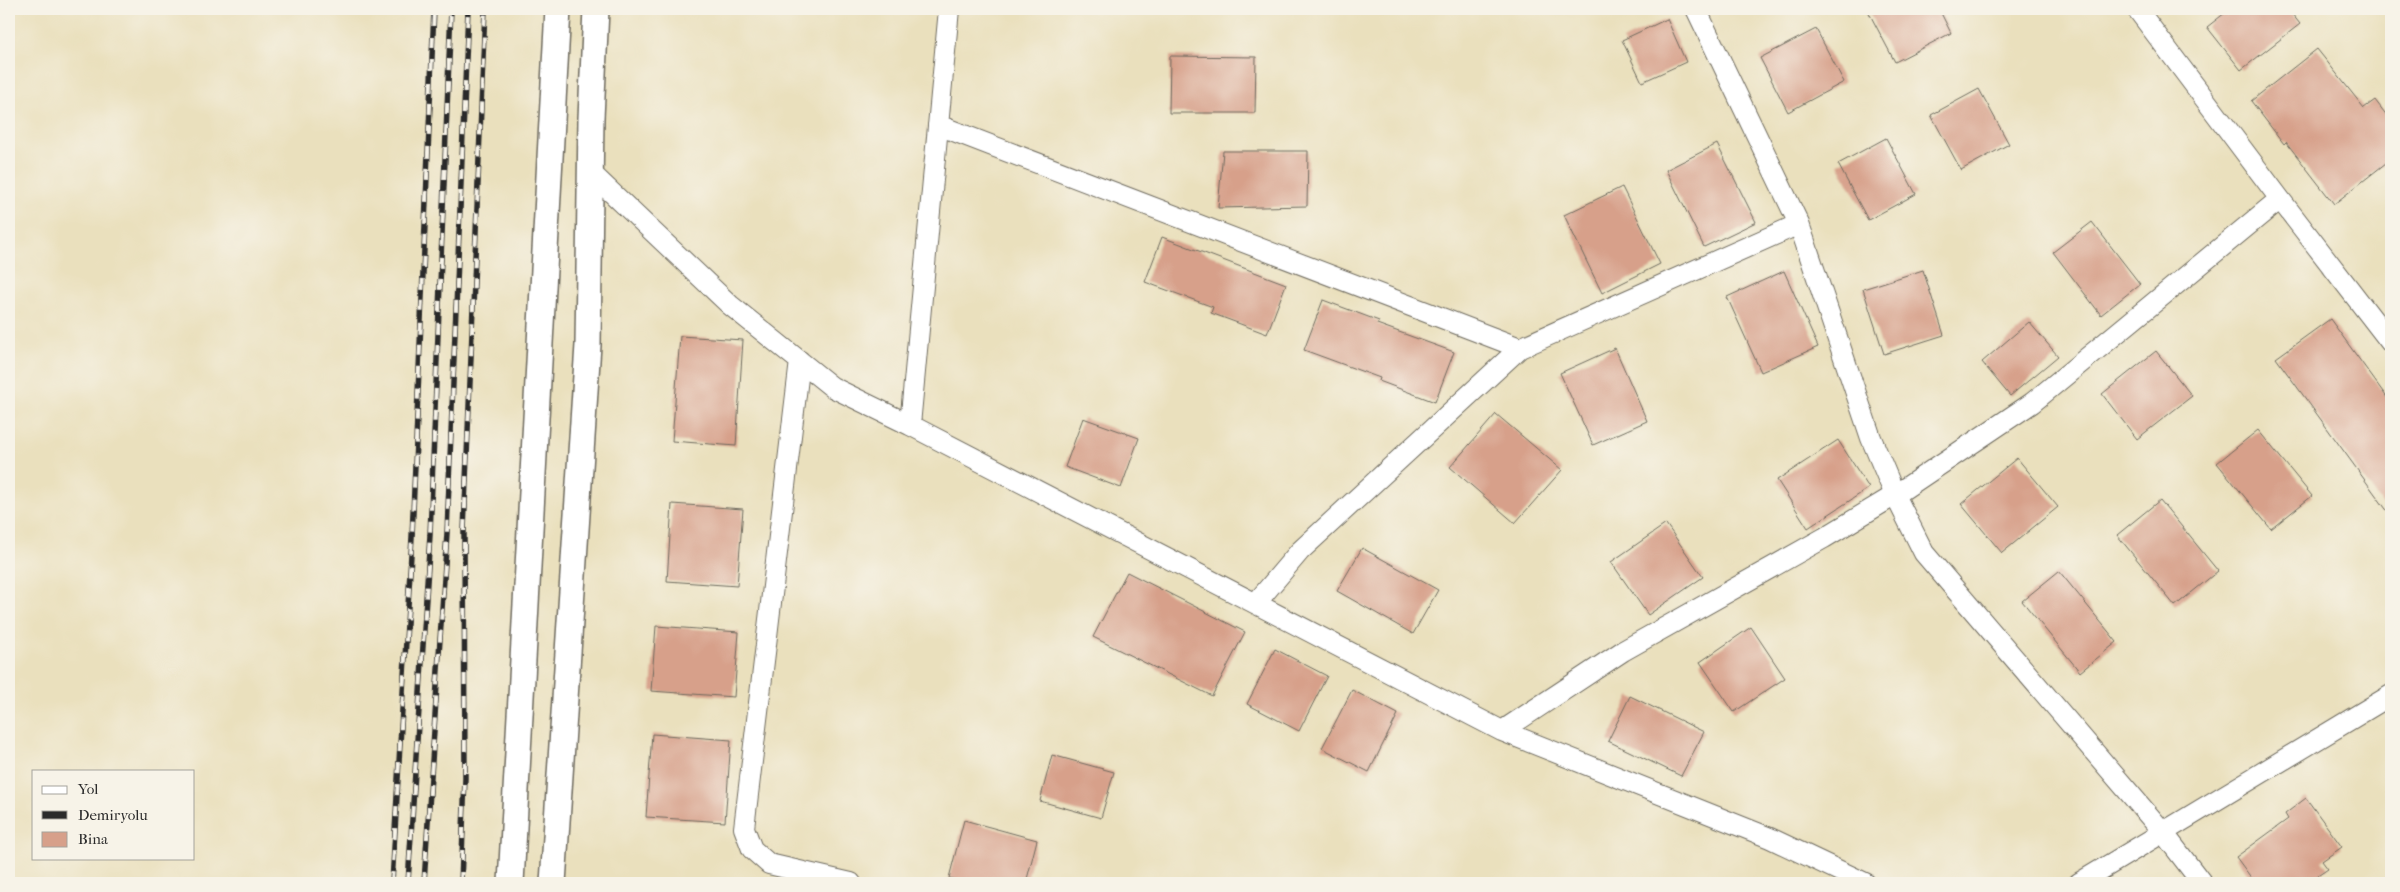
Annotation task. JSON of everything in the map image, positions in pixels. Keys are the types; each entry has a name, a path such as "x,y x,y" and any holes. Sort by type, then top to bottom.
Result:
{"main road":[{"path":"511,883 558,9"},
{"path":"553,883 588,345 590,172 596,9"}],"street":[{"path":"910,426 948,9"},
{"path":"1696,9 1798,224 1871,438 1895,495 1924,553 2162,831 2202,883"},
{"path":"2137,9 2391,343"},
{"path":"938,125 1520,348"},
{"path":"590,172 730,306 832,387 1256,603 1502,731 1770,838 1865,883"},
{"path":"1502,731 1623,651 1824,538 1895,495 2032,403 2280,199"},
{"path":"1256,603 1300,551 1520,348 1798,224"},
{"path":"800,361 744,828 752,849 769,864 851,883"},
{"path":"2079,883 2162,831 2391,695"}],"building":[{"path":"1867,9 1939,9 1951,33 1895,62"},
{"path":"2230,9 2288,9 2300,24 2241,70 2207,27"},
{"path":"1667,19 1686,62 1642,82 1622,40"},
{"path":"1816,29 1844,82 1788,112 1760,58"},
{"path":"2317,49 2364,108 2375,100 2391,121 2391,159 2334,204 2286,142 2284,144 2251,101"},
{"path":"1170,56 1256,57 1255,113 1169,113"},
{"path":"1979,89 2009,144 1961,170 1931,115"},
{"path":"1886,138 1916,194 1868,220 1838,164"},
{"path":"1717,144 1756,222 1704,247 1666,170"},
{"path":"1223,151 1308,151 1307,206 1218,208"},
{"path":"1622,187 1660,264 1602,293 1564,215"},
{"path":"2092,222 2140,284 2101,315 2053,252"},
{"path":"1162,237 1286,284 1267,334 1211,313 1213,307 1145,282"},
{"path":"1923,270 1944,335 1884,354 1863,289"},
{"path":"1784,271 1818,347 1761,372 1727,297"},
{"path":"1323,300 1379,321 1377,324 1454,352 1435,402 1379,381 1380,378 1304,350"},
{"path":"2330,319 2391,403 2391,516 2276,358"},
{"path":"2029,322 2058,356 2010,396 1982,362"},
{"path":"680,336 743,340 736,446 672,441"},
{"path":"1615,348 1647,421 1593,445 1560,373"},
{"path":"2156,351 2192,396 2137,439 2102,394"},
{"path":"1496,414 1562,470 1515,523 1450,467"},
{"path":"1083,418 1139,438 1121,488 1065,467"},
{"path":"2258,430 2312,496 2271,529 2217,463"},
{"path":"1838,440 1869,488 1808,528 1777,480"},
{"path":"2017,458 2058,507 2002,553 1961,504"},
{"path":"2160,500 2218,571 2175,606 2117,535"},
{"path":"672,504 743,509 737,586 667,581"},
{"path":"1666,524 1703,577 1648,615 1611,562"},
{"path":"1362,548 1438,590 1413,634 1337,591"},
{"path":"2059,571 2117,642 2080,672 2022,601"},
{"path":"1127,572 1245,632 1212,696 1093,637"},
{"path":"656,626 739,632 734,697 651,691"},
{"path":"1751,627 1785,678 1734,712 1700,662"},
{"path":"1275,649 1327,676 1299,731 1247,704"},
{"path":"1352,690 1398,714 1369,772 1322,748"},
{"path":"1630,696 1704,732 1681,776 1608,741"},
{"path":"652,734 731,740 725,822 646,817"},
{"path":"1052,755 1114,772 1101,818 1040,801"},
{"path":"2306,798 2342,847 2322,861 2328,869 2307,883 2255,883 2236,857 2288,819 2285,814"},
{"path":"964,820 1037,840 1026,883 970,883 949,878"}],"railway":[{"path":"392,883 412,537 434,9"},
{"path":"408,883 430,535 451,9"},
{"path":"424,883 447,533 468,9"},
{"path":"461,883 465,778 464,531 485,9"}]}
